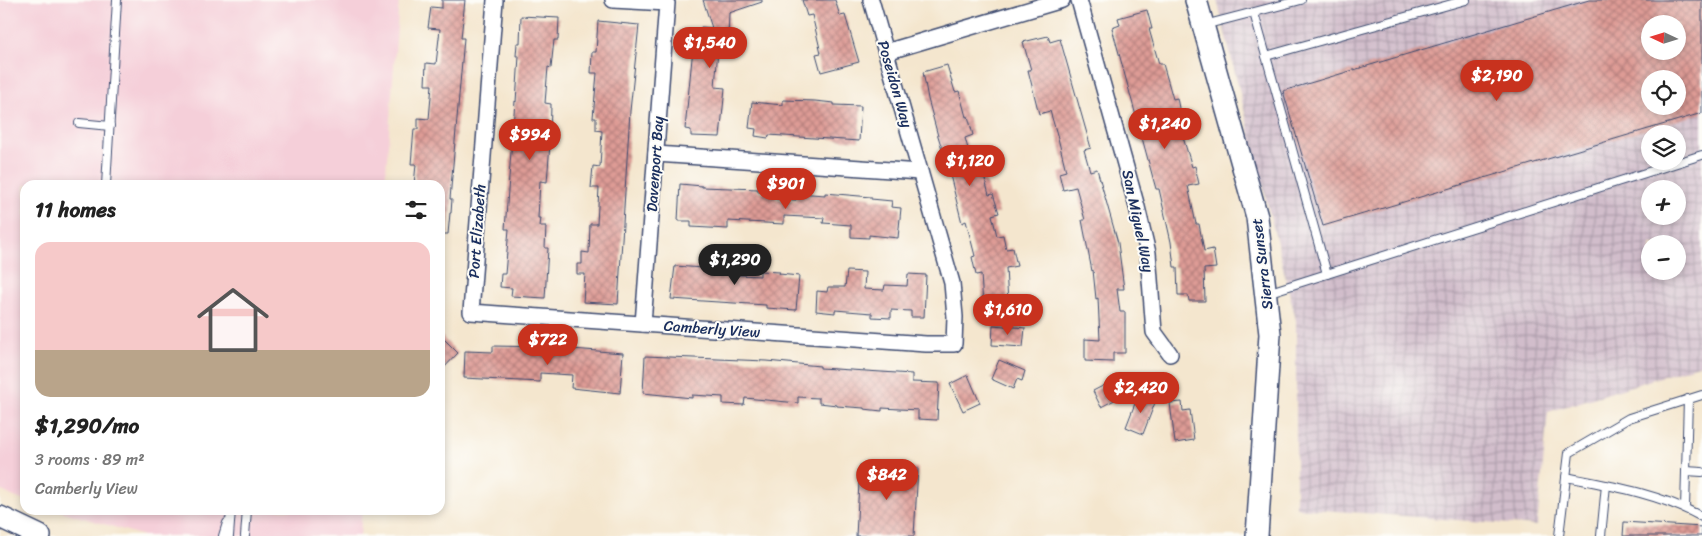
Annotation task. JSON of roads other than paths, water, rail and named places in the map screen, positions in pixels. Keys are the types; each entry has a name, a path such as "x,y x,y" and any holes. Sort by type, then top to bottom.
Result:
{"street":[{"name":"Port Elizabeth","path":"471,312 494,0"},
{"name":"Davenport Bay","path":"613,0 667,3 643,324"},
{"name":"Poseidon Way","path":"871,0 952,283 956,317 954,344"},
{"path":"886,52 1062,0"},
{"name":"San Miguel Way","path":"1079,0 1138,206 1148,253 1154,332 1170,354"},
{"name":"Sierra Sunset","path":"1196,0 1257,217 1266,294 1270,334 1257,536"},
{"path":"656,154 920,172"},
{"name":"Camberly View","path":"471,312 926,344 954,344"},
{"path":"0,517 40,536"}],"lane":[{"path":"106,180 117,0"},
{"path":"1203,26 1254,12 1274,3 1301,0"},
{"path":"1266,56 1466,0"},
{"path":"1254,12 1327,274"},
{"path":"79,123 110,126"},
{"path":"1266,294 1702,155"},
{"path":"1559,536 1569,453 1629,418 1702,395"},
{"path":"1684,508 1688,399"},
{"path":"1686,471 1702,472"},
{"path":"1566,477 1630,490 1684,508 1702,517"},
{"path":"1601,536 1606,485"},
{"path":"222,536 230,515"},
{"path":"229,536 231,515"},
{"path":"246,536 247,515"}]}
